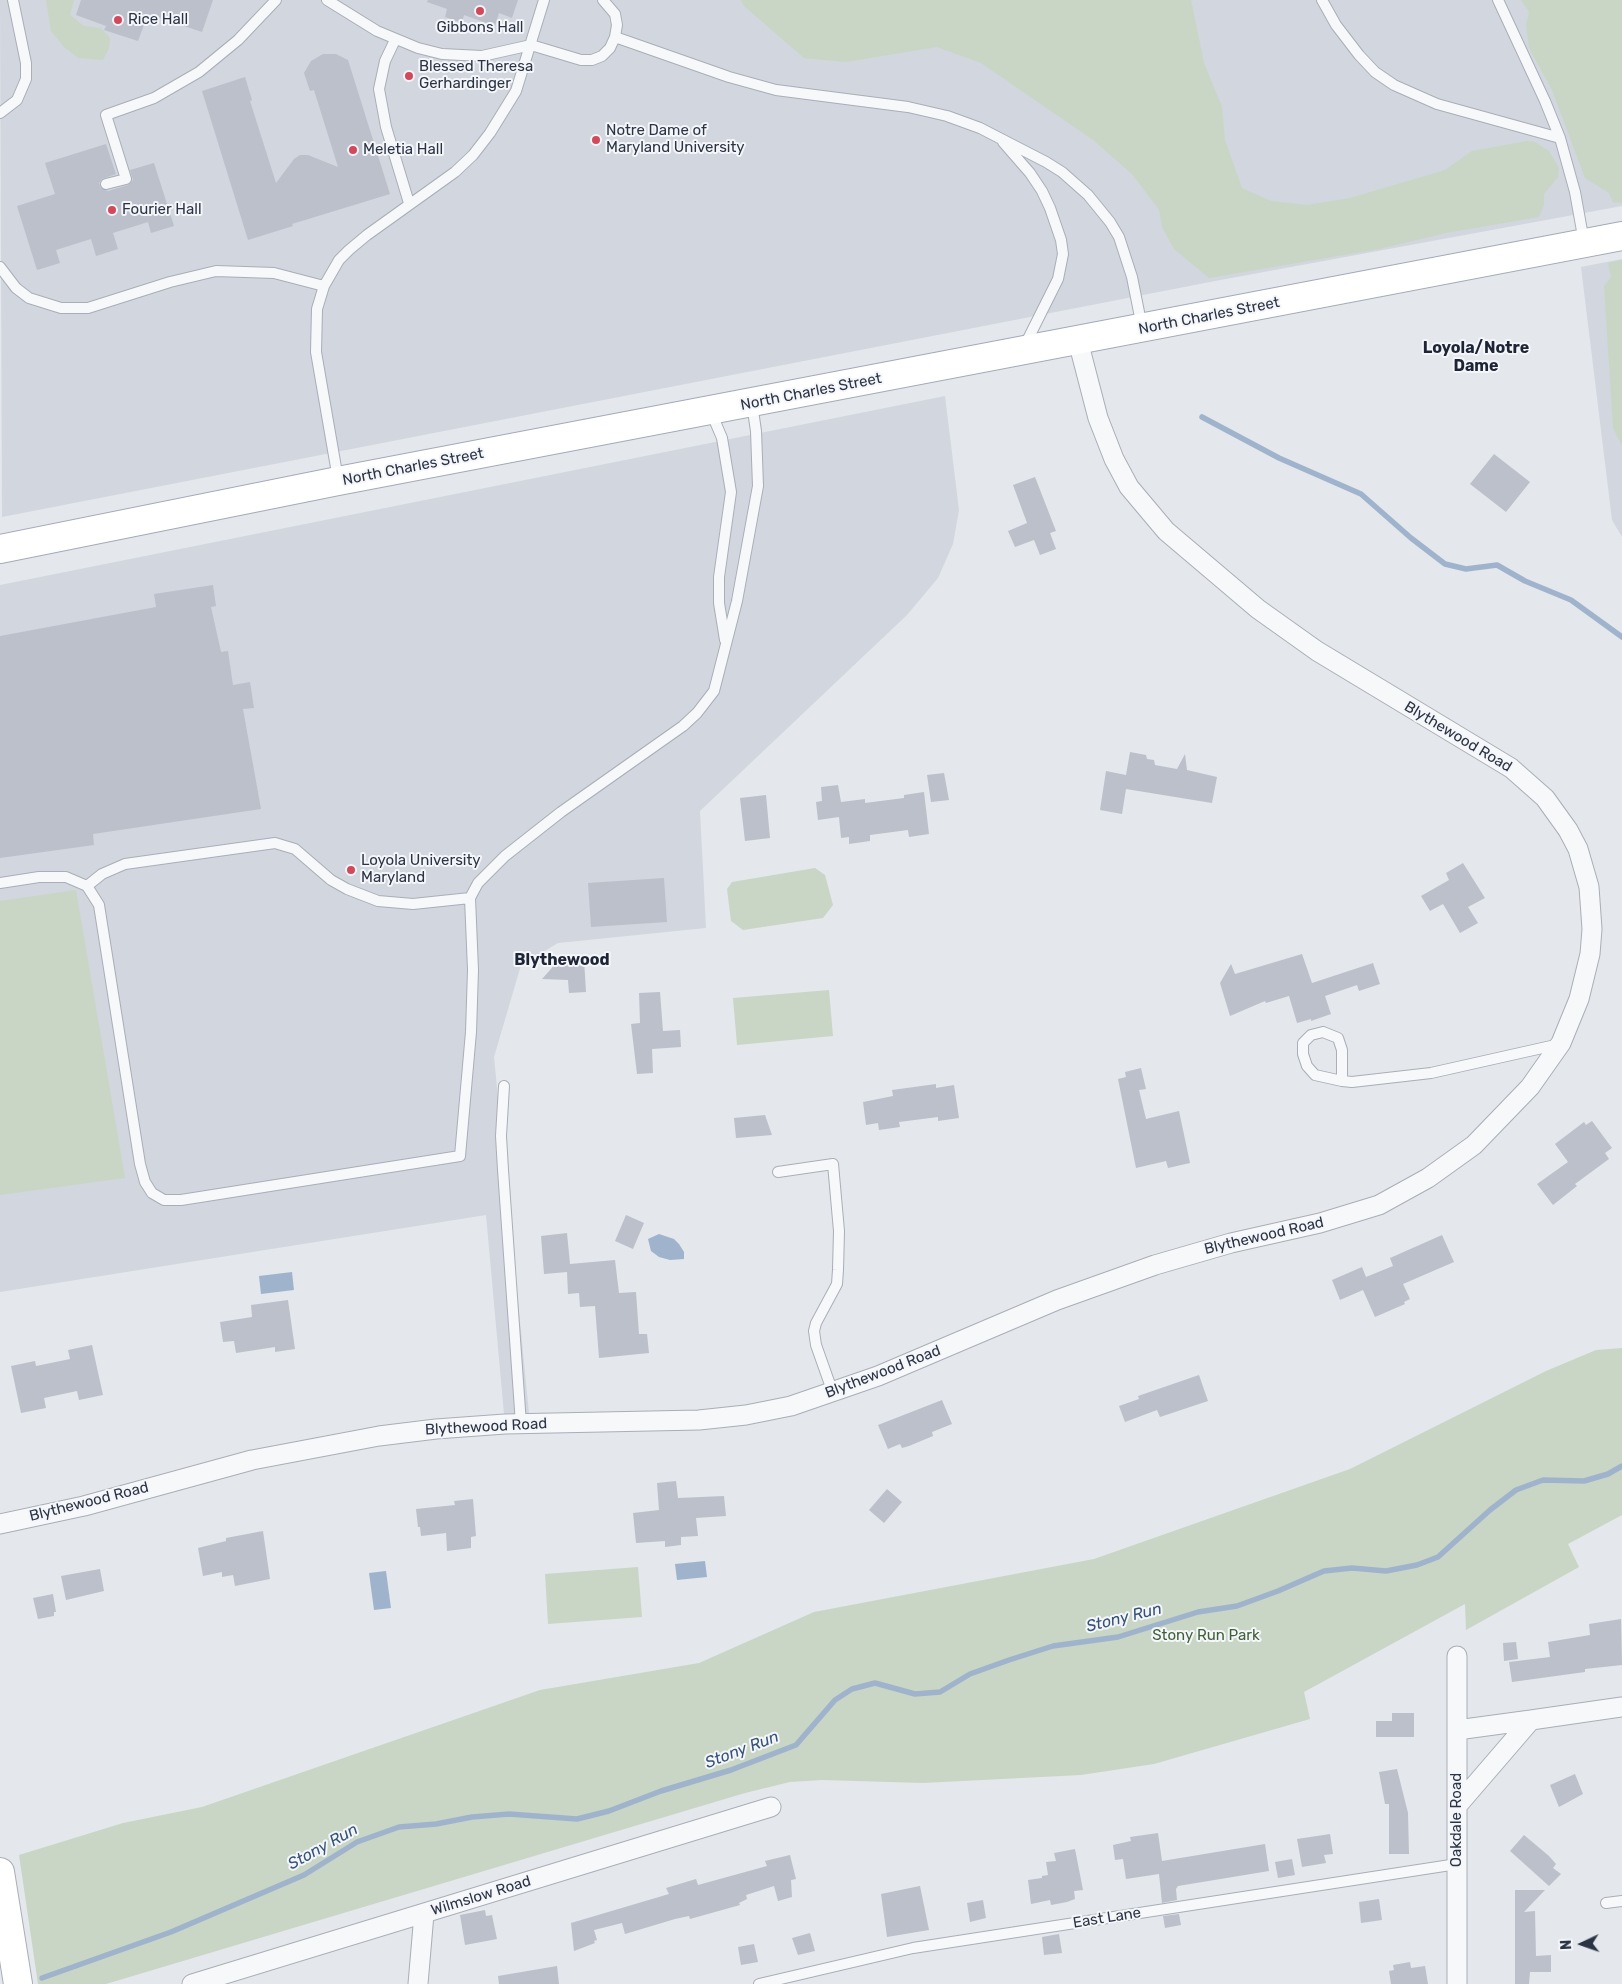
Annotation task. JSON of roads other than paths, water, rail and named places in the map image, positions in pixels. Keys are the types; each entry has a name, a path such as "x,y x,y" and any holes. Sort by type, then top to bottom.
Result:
{"main road":[{"name":"North Charles Street","path":"0,549 338,481 1622,236"},
{"path":"0,1879 18,1984"}],"street":[{"name":"Blythewood Road","path":"0,1524 84,1506 197,1474 311,1447 416,1431 521,1424 723,1418 783,1408 833,1393 878,1376 1057,1300 1147,1267 1231,1243 1349,1216 1379,1205 1428,1178 1474,1145 1530,1087 1561,1044 1572,1019 1590,954 1592,908 1589,887 1578,849 1556,812 1529,782 1511,768 1317,652 1258,609 1166,531 1134,494 1114,459 1096,411 1078,341"},
{"name":"Oakdale Road","path":"1457,1984 1458,1656"},
{"path":"1457,1730 1622,1707"},
{"path":"1457,1806 1531,1720"},
{"name":"Wilmslow Road","path":"192,1984 771,1807"},
{"path":"418,1984 424,1914"}],"lane":[{"path":"0,113 17,100 26,79 26,63 13,0"},
{"path":"106,184 126,179 106,115 154,98 199,72 238,40 276,0"},
{"path":"327,0 377,31 395,40 426,50 465,56 501,53 531,45 581,60 592,60 610,48 615,37 617,25 615,14 603,0"},
{"path":"338,481 316,352 318,309 324,286 339,260 349,250 409,203 455,172 473,155 490,133 516,91 544,0"},
{"path":"1322,0 1336,25 1359,55 1375,72 1394,85 1437,104 1560,138"},
{"path":"1498,0 1560,138 1575,192 1584,244"},
{"path":"615,37 755,84 795,94 922,110 963,121 1062,172 1088,195 1110,222 1126,253 1142,328"},
{"path":"395,40 380,77 379,96 386,127 409,203"},
{"path":"1001,140 1030,173 1042,192 1050,208 1061,240 1062,260 1058,279 1040,320 1022,352"},
{"path":"0,267 16,288 29,298 61,308 88,308 170,282 216,271 274,273 324,286"},
{"path":"0,883 66,876 87,886 102,913 145,1182 152,1193 164,1200 181,1200 460,1156 471,1032 473,970 470,898 478,883 506,856 697,713 714,691 719,676 725,641 737,601 758,486 756,431 752,403"},
{"path":"711,411 722,438 732,492 719,577 719,603 725,641"},
{"path":"87,886 102,874 125,864 274,843 295,849 339,885 378,901 412,904 470,898"},
{"path":"1342,1081 1342,1050 1338,1038 1323,1032 1311,1035 1303,1043 1303,1054 1307,1066 1315,1075 1342,1081 1368,1081 1431,1073 1561,1044"},
{"path":"504,1086 501,1136 521,1424"},
{"path":"778,1172 833,1164 839,1231 838,1277 832,1295 816,1323 814,1338 833,1393"},
{"name":"East Lane","path":"760,1984 913,1948 1457,1864"},
{"path":"1606,1903 1622,1900"}],"water":[{"path":"659,1234 674,1239 679,1244 684,1252 684,1259 670,1260 659,1257 651,1251 648,1239"},
{"path":"292,1272 294,1290 261,1294 259,1276"},
{"path":"705,1561 707,1577 677,1580 675,1564"},
{"path":"386,1571 391,1608 374,1610 369,1573"}],"waterway":[{"path":"1202,417 1279,458 1361,494 1411,538 1445,564 1466,569 1497,565 1525,581 1571,600 1622,637"},
{"name":"Stony Run","path":"42,1978 171,1932 304,1875 357,1842 399,1827 509,1814 577,1819 609,1811 661,1791 731,1770 796,1745 835,1700 852,1689 875,1683 915,1694 940,1692 970,1674 1053,1646 1118,1637 1198,1612 1237,1606 1324,1571 1352,1568 1386,1571 1417,1565 1438,1557 1490,1510 1516,1490 1543,1480 1584,1481 1608,1474 1622,1466"}],"place":[{"name":"Gibbons Hall","path":"480,11"},
{"name":"Rice Hall","path":"118,20"},
{"name":"Blessed Theresa Gerhardinger","path":"409,76"},
{"name":"Notre Dame of Maryland University","path":"596,140"},
{"name":"Meletia Hall","path":"353,150"},
{"name":"Fourier Hall","path":"112,210"},
{"name":"Loyola University Maryland","path":"351,870"}],"district":[{"name":"Loyola/Notre Dame","path":"1476,357"},
{"name":"Blythewood","path":"562,960"}],"park label":[{"name":"Stony Run Park","path":"1206,1636"}]}
